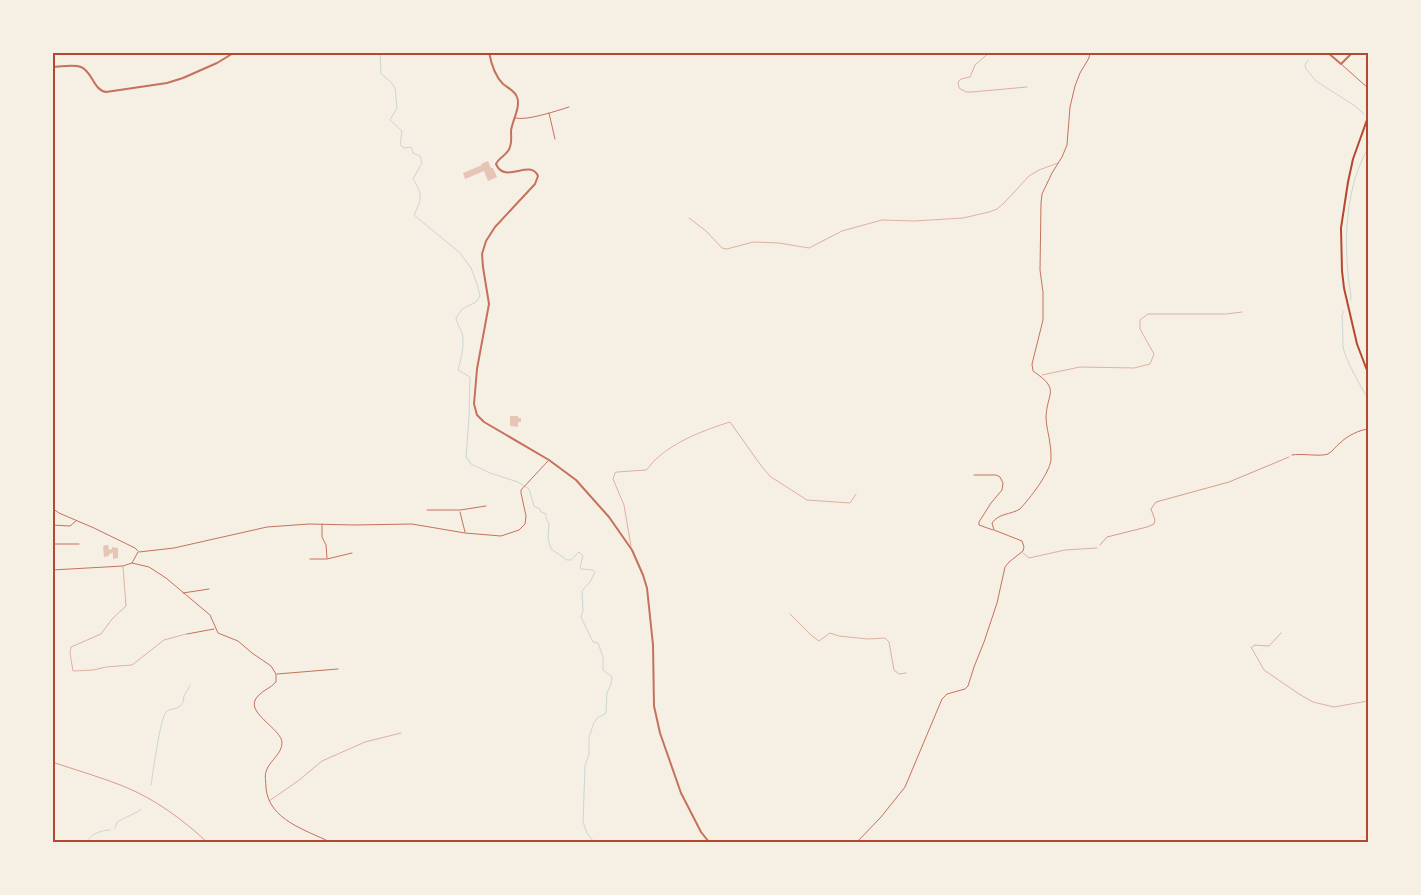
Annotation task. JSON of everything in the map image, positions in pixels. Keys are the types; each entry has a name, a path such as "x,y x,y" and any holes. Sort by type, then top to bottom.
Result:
{"main road":[{"path":"1368,117 1354,159 1341,228 1344,288 1356,344 1368,373"}],"street":[{"path":"52,68 78,66 90,74 100,91 110,92 167,83 183,78 217,63 235,52"},
{"path":"489,52 497,76 517,97 518,104 511,132 512,141 510,148 496,164 499,170 505,172 511,173 528,169 537,173 538,176 535,184 488,236 484,246 482,260 489,304 477,369 474,404 477,415 484,422 549,460 570,475 584,488 632,550 647,588 653,645 654,706 660,733 681,793 701,832 710,842"},
{"path":"994,530 992,524 995,519 1004,514 1017,511 1023,506 1043,480 1051,461 1046,419 1051,387 1033,371 1032,364 1042,320 1040,270 1041,203 1046,185 1067,145 1070,107 1075,86 1089,58 1090,52"},
{"path":"1328,52 1368,88"},
{"path":"1341,64 1353,52"},
{"path":"514,117 519,119 527,118 569,107"},
{"path":"549,113 555,139"},
{"path":"1292,455 1327,455 1344,439 1368,429"},
{"path":"52,508 131,546 139,552 174,548 267,527 322,524 412,524 465,533 501,536 522,528 526,521 520,494 525,484 549,460"},
{"path":"857,842 881,817 905,787 942,699 947,694 965,689 968,686 997,603 1005,568 1009,562 1022,552 1024,547 1022,541 979,525 991,503 1002,490 1003,481 996,475 974,475"},
{"path":"427,510 460,510 486,506"},
{"path":"460,510 465,533"},
{"path":"52,525 70,526 77,521"},
{"path":"322,524 322,537 326,544 327,559"},
{"path":"52,544 79,544"},
{"path":"132,563 139,552"},
{"path":"310,559 327,559 352,553"},
{"path":"53,570 123,566 132,563 150,568 166,578 210,615 215,629 220,635 240,642 271,666 276,674 276,684 258,696 254,704 264,720 280,734 282,742 281,748 266,773 269,801 277,812 294,826 330,842"},
{"path":"182,593 209,589"},
{"path":"187,634 215,629"},
{"path":"276,674 338,669"}],"lane":[{"path":"990,52 977,62 970,78 961,79 958,82 959,88 966,92 972,92 1027,87"},
{"path":"689,218 706,231 722,248 727,249 753,242 779,243 809,248 842,231 882,220 914,221 963,218 997,209 1029,176 1038,170 1058,163"},
{"path":"1040,376 1080,367 1134,368 1150,364 1154,354 1140,329 1140,320 1148,314 1226,314 1242,312"},
{"path":"632,550 624,504 613,479 614,473 646,470 656,458 677,444 706,429 730,422 767,474 803,498 809,501 850,503 856,494"},
{"path":"1022,552 1029,558 1065,550 1097,548"},
{"path":"123,566 126,606 112,619 101,634 71,647 73,671 132,665 164,640 187,634"},
{"path":"790,614 819,641 830,633 839,636 887,639 894,670 899,674 906,673"},
{"path":"1280,633 1269,646 1254,645 1251,648 1264,670 1313,702 1334,707 1368,701"},
{"path":"269,801 298,781 322,760 365,742 401,733"}],"path":[{"path":"1099,546 1108,537 1154,524 1155,520 1151,508 1156,502 1229,482 1292,455"},
{"path":"52,762 136,791 176,816 207,842"}],"building":[{"path":"488,161 497,177 488,181 484,171 465,179 463,173"},
{"path":"510,416 521,418 521,422 518,422 518,427 510,426"},
{"path":"108,545 109,550 112,547 118,548 118,558 113,559 113,553 104,557 103,547"}],"waterway":[{"path":"380,52 381,74 395,88 397,108 390,120 402,131 400,145 404,148 411,147 413,153 420,156 422,163 413,179 420,193 419,204 414,215 460,253 471,268 480,296 476,302 462,309 456,318 462,333 463,342 458,370 470,377 466,457 471,464 490,473 518,482 529,489 534,506 546,514 549,524 548,538 551,549 567,560 571,560 579,552 583,556 581,569 593,570 595,572 590,582 582,591 583,611 581,617 593,642 598,643 603,657 603,670 612,677 607,693 606,712 597,718 593,725 589,738 589,754 585,766 583,822 587,833 594,842"},
{"path":"1308,60 1305,65 1306,69 1316,81 1364,114"},
{"path":"1351,300 1346,241 1347,225 1355,177 1368,148"},
{"path":"1344,311 1342,315 1343,346 1352,370 1368,399"},
{"path":"151,785 164,717 166,712 177,708 183,703 184,696 190,685"},
{"path":"115,828 117,822 141,809"},
{"path":"87,842 97,833 110,830"}]}
